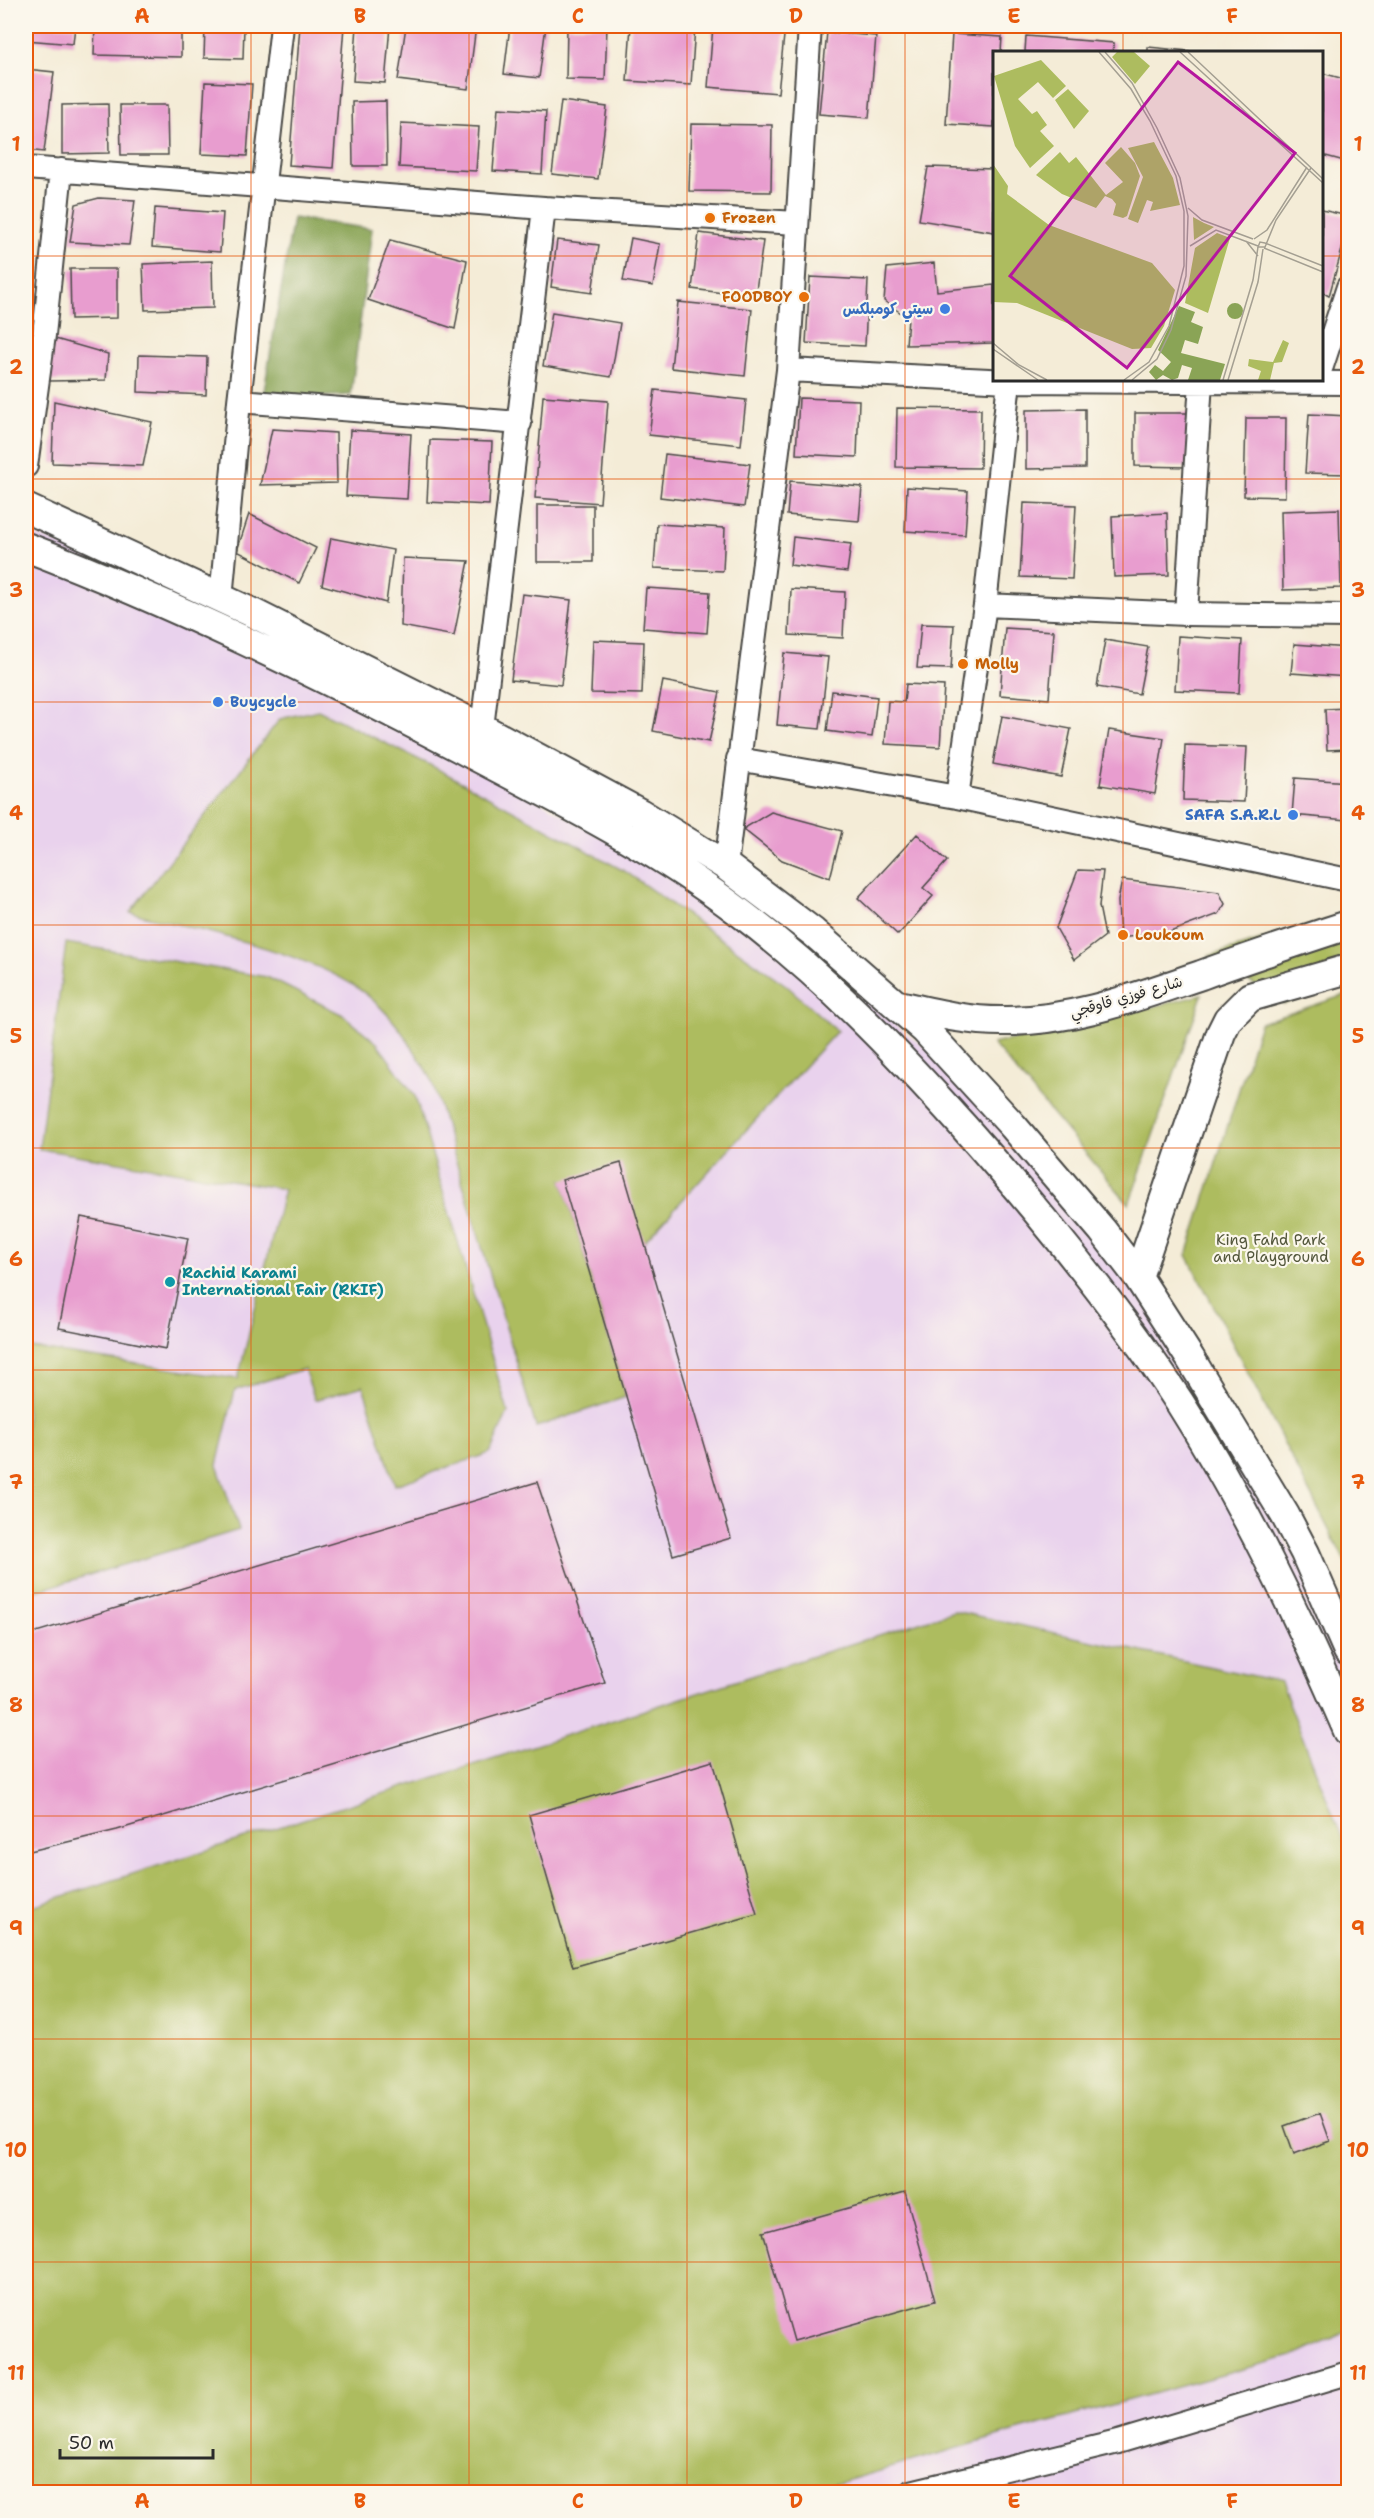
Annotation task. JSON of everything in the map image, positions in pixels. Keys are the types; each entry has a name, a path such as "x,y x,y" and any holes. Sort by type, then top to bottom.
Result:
{"street":[{"path":"221,598 239,402 282,26"},
{"path":"726,866 738,759 760,611 788,370 810,26"},
{"path":"26,168 544,208 797,223"},
{"path":"26,466 44,335 61,170"},
{"path":"482,728 544,208"},
{"path":"1323,361 1348,287"},
{"path":"788,370 993,380"},
{"path":"1323,377 1348,383"},
{"path":"957,797 985,605 1009,381 1220,381"},
{"path":"1186,614 1201,382"},
{"path":"239,402 520,423"},
{"path":"26,508 221,598 482,728 640,813 726,866 813,932 932,1037 1013,1126 1138,1277 1280,1506 1305,1553 1348,1651"},
{"path":"26,547 133,590 319,674 633,841 744,915 847,1001 940,1100 1060,1238 1152,1362 1208,1449 1252,1527 1286,1593 1348,1731"},
{"path":"985,605 1186,614 1348,616"},
{"path":"738,759 957,797 1348,880"},
{"name":"شارع فوزي قاوقجي","path":"897,1005 977,1020 1038,1020 1118,1003 1348,922"},
{"path":"1236,963 1232,970 1235,985 1250,997"},
{"path":"1138,1277 1228,1018 1250,997 1348,969"},
{"path":"911,2493 1118,2442 1348,2373"}],"shaded area":[{"path":"26,531 90,556 264,637 829,973 928,1050 1088,1208 1348,1647 1348,2492 26,2492"}],"green space":[{"path":"293,218 372,229 351,395 273,399 263,397"},
{"path":"318,710 434,767 626,872 786,985 837,1031 644,1242 562,1180 626,1397 536,1427 431,1078 407,1040 379,1006 356,987 306,962 246,942 130,912 280,719"},
{"path":"1348,914 1348,978 1284,1004 1209,956"},
{"path":"66,943 267,977 343,1015 377,1043 415,1096 508,1412 490,1453 395,1485 363,1386 315,1400 304,1369 235,1390 217,1465 239,1530 26,1594 26,1347 238,1379 284,1189 39,1149"},
{"name":"King Fahd Park and Playground","path":"1348,994 1348,1567 1187,1255 1260,1023"},
{"path":"1202,995 1129,1204 993,1044"},
{"path":"954,1611 1281,1682 1348,1853 1348,2331 1299,2354 1020,2430 808,2492 26,2492 26,1908"}],"building":[{"path":"26,26 75,26 73,44 26,40"},
{"path":"95,26 181,26 181,57 94,55"},
{"path":"205,26 244,26 243,59 204,58"},
{"path":"300,26 344,26 333,168 289,165"},
{"path":"357,26 390,26 385,83 353,81"},
{"path":"406,26 476,26 468,89 398,80"},
{"path":"510,26 546,26 539,78 504,74"},
{"path":"567,26 607,26 605,80 566,79"},
{"path":"631,26 695,26 691,85 627,81"},
{"path":"713,26 785,26 778,93 708,87"},
{"path":"827,32 876,36 869,118 819,114"},
{"path":"952,34 1002,37 1001,51 993,51 993,127 946,124"},
{"path":"1026,36 1114,43 1113,51 1025,51"},
{"path":"1148,47 1189,51 1148,51"},
{"path":"26,69 54,72 44,152 26,150"},
{"path":"1323,73 1348,80 1348,162 1323,155"},
{"path":"205,82 252,84 247,156 201,154"},
{"path":"386,101 387,166 353,166 352,102"},
{"path":"561,101 607,107 598,179 552,174"},
{"path":"108,104 109,153 62,154 62,105"},
{"path":"120,105 167,105 168,155 121,155"},
{"path":"498,108 546,111 542,174 493,171"},
{"path":"401,123 479,127 476,171 399,167"},
{"path":"691,124 772,125 771,192 689,191"},
{"path":"928,167 993,169 993,232 919,220"},
{"path":"99,198 135,200 129,245 70,242 76,204"},
{"path":"155,208 223,213 220,252 152,247"},
{"path":"1323,210 1348,216 1348,228 1329,296 1323,293"},
{"path":"699,233 763,241 755,297 692,289"},
{"path":"631,238 660,244 653,286 623,281"},
{"path":"390,240 467,260 455,329 368,300"},
{"path":"557,240 599,245 592,293 551,287"},
{"path":"212,261 213,308 145,310 143,264"},
{"name":"سيتي كومبلكس","path":"934,263 937,291 993,285 993,343 906,345 908,318 884,301 887,268"},
{"path":"70,269 117,269 117,318 71,319"},
{"path":"810,277 868,280 865,346 806,343"},
{"path":"678,302 752,309 745,376 671,368"},
{"path":"552,312 620,323 611,377 543,366"},
{"path":"1347,331 1348,368 1342,368"},
{"path":"52,338 108,354 106,380 49,381"},
{"path":"139,355 207,357 206,395 138,392"},
{"path":"655,390 746,400 741,445 649,435"},
{"path":"543,396 608,401 600,503 535,498"},
{"path":"799,398 859,400 857,457 796,454"},
{"path":"54,401 152,422 143,466 52,463"},
{"path":"897,408 981,409 980,468 896,467"},
{"path":"1085,409 1085,468 1026,469 1026,410"},
{"path":"1135,413 1189,413 1188,467 1135,466"},
{"path":"1309,414 1348,416 1348,474 1305,473"},
{"path":"1246,418 1286,418 1285,497 1244,496"},
{"path":"272,429 336,433 337,483 260,485"},
{"path":"350,430 411,434 407,499 346,496"},
{"path":"430,440 492,442 489,505 427,502"},
{"path":"665,454 750,464 744,507 660,497"},
{"path":"790,481 862,487 859,521 787,515"},
{"path":"907,487 968,491 965,535 905,531"},
{"path":"1024,503 1076,505 1072,579 1020,577"},
{"path":"537,505 593,505 593,562 537,562"},
{"path":"1339,509 1341,588 1283,590 1281,511"},
{"path":"1167,513 1169,575 1114,577 1112,516"},
{"path":"249,514 316,548 299,583 237,551"},
{"path":"657,524 725,528 723,571 654,568"},
{"path":"793,537 851,544 847,572 790,565"},
{"path":"331,538 393,550 386,603 322,585"},
{"path":"403,558 469,561 454,636 401,626"},
{"path":"646,588 710,592 707,633 643,628"},
{"path":"791,589 845,592 843,638 789,635"},
{"path":"522,594 571,600 561,685 511,680"},
{"path":"921,624 954,625 951,669 917,668"},
{"path":"1005,628 1054,631 1049,699 1000,695"},
{"path":"1178,636 1242,640 1239,693 1175,690"},
{"path":"593,640 644,642 642,694 591,693"},
{"path":"1105,640 1148,647 1139,694 1097,687"},
{"path":"1294,644 1348,648 1348,677 1291,673"},
{"path":"784,653 828,657 820,729 777,725"},
{"path":"663,681 720,692 709,742 653,731"},
{"path":"906,684 944,686 940,747 885,744 888,701 904,702"},
{"path":"832,691 877,697 872,737 827,731"},
{"path":"1348,708 1348,749 1327,750 1325,709"},
{"path":"1002,716 1071,729 1061,777 993,764"},
{"path":"1109,730 1164,738 1155,794 1100,785"},
{"path":"1185,745 1247,747 1244,802 1183,800"},
{"path":"1295,778 1348,782 1347,820 1292,815"},
{"path":"771,812 842,831 830,878 782,860 743,829"},
{"path":"917,834 947,861 923,888 933,896 898,935 858,898"},
{"path":"1078,870 1103,871 1099,906 1105,936 1074,960 1056,928"},
{"path":"1122,880 1219,892 1225,904 1219,914 1170,932 1120,938 1118,901"},
{"path":"621,1163 731,1538 673,1555 562,1180"},
{"path":"81,1217 188,1238 166,1349 59,1328"},
{"path":"537,1482 605,1683 117,1830 26,1852 26,1635"},
{"path":"713,1761 757,1914 573,1967 529,1815"},
{"path":"1320,2113 1330,2141 1294,2154 1284,2126"},
{"path":"905,2192 935,2301 794,2341 763,2232"}],"place":[{"name":"Frozen","path":"710,218"},
{"name":"FOODBOY","path":"804,297"},
{"name":"سيتي كومبلكس","path":"945,309"},
{"name":"Molly","path":"963,664"},
{"name":"Buycycle","path":"218,702"},
{"name":"SAFA S.A.R.L","path":"1293,815"},
{"name":"Loukoum","path":"1123,935"},
{"name":"Rachid Karami International Fair (RKIF)","path":"170,1282"}]}
